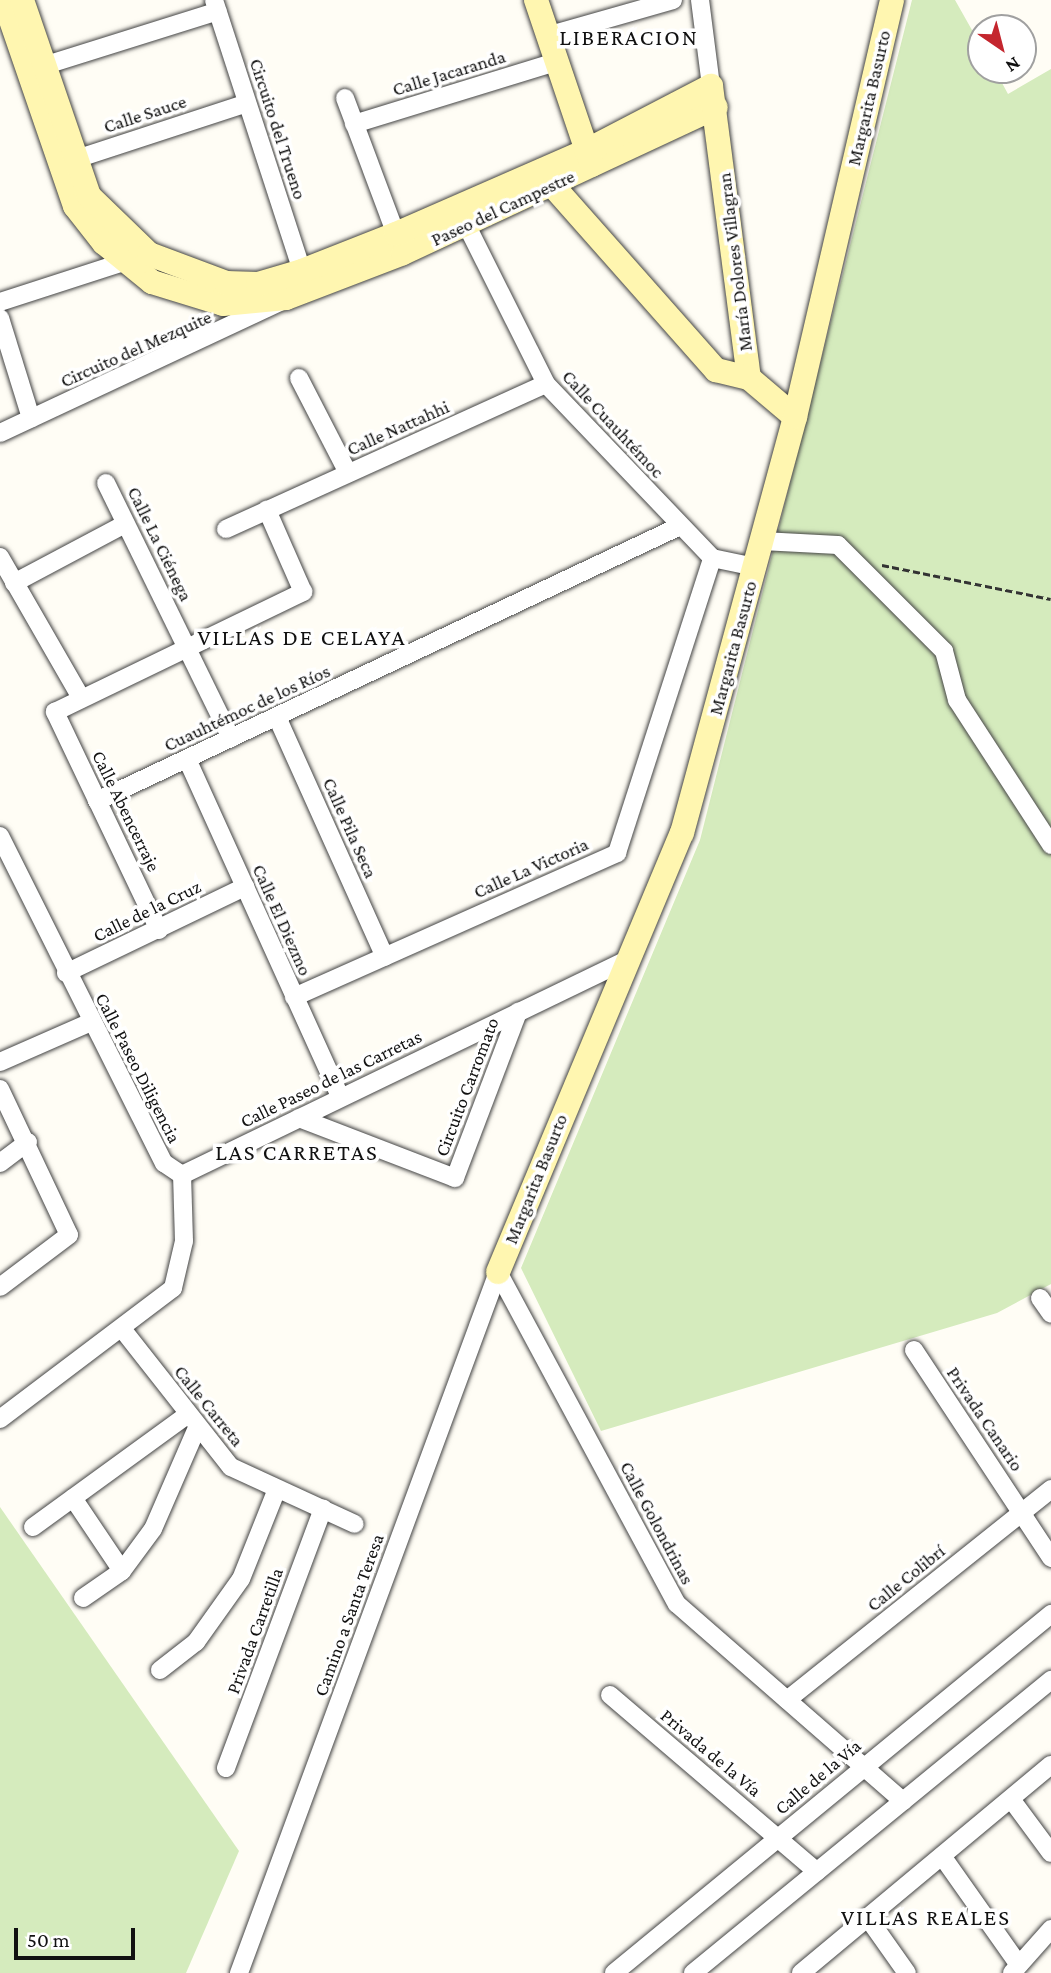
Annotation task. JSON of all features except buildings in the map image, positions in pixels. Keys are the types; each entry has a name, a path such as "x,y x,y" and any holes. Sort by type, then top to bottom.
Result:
{"street":[{"path":"0,302 149,254 89,196 65,163 4,0"},
{"path":"22,0 43,66 65,163"},
{"path":"536,0 589,159"},
{"path":"547,36 673,0"},
{"path":"700,0 714,96"},
{"name":"Margarita Basurto","path":"498,1272 623,962 682,833 795,417 892,0"},
{"path":"43,66 216,5"},
{"name":"Circuito del Trueno","path":"216,5 302,271"},
{"name":"Calle Jacaranda","path":"355,124 556,62"},
{"name":"Paseo del Campestre","path":"65,163 75,206 125,262 187,297 259,304 286,298 589,159 714,96"},
{"name":"María Dolores Villagran","path":"714,96 749,378 795,417"},
{"path":"345,98 400,244"},
{"name":"Calle Sauce","path":"65,163 247,103"},
{"name":"Paseo del Campestre","path":"149,254 226,283 258,284 467,226 553,186 589,159"},
{"path":"553,186 716,370 749,378"},
{"name":"Calle Cuauhtémoc","path":"467,226 546,384 712,558"},
{"name":"Circuito del Mezquite","path":"0,433 286,298"},
{"path":"0,318 31,418"},
{"path":"299,378 348,473"},
{"name":"Calle Nattahhi","path":"226,528 546,384"},
{"name":"Calle La Ciénega","path":"106,483 231,738"},
{"path":"0,557 81,698 303,592 267,510"},
{"path":"14,583 125,524"},
{"name":"Cuauhtémoc de los Ríos","path":"97,802 680,526"},
{"path":"762,541 838,545 944,651 957,699 1051,845"},
{"path":"712,558 755,567"},
{"name":"Calle La Victoria","path":"295,997 617,853 712,558"},
{"name":"Calle Abencerraje","path":"81,698 55,712 159,930"},
{"name":"Calle Pila Seca","path":"277,717 385,957"},
{"name":"Calle El Diezmo","path":"187,759 340,1097"},
{"name":"Calle Paseo Diligencia","path":"0,836 89,1023 164,1163 183,1175"},
{"name":"Calle de la Cruz","path":"66,973 245,887"},
{"name":"Calle Paseo de las Carretas","path":"183,1175 623,962"},
{"name":"Circuito Carromato","path":"299,1118 455,1178 518,1012"},
{"path":"0,1062 89,1023"},
{"path":"0,1089 28,1142 69,1235 0,1287"},
{"path":"0,1163 28,1142"},
{"path":"0,1419 123,1330 173,1288 184,1241 183,1175"},
{"name":"Calle Golondrinas","path":"498,1272 677,1604 903,1801"},
{"name":"Camino a Santa Teresa","path":"239,1973 498,1272"},
{"path":"1040,1297 1051,1314"},
{"name":"Calle Carreta","path":"123,1330 192,1422 231,1467 355,1524"},
{"name":"Privada Canario","path":"914,1350 1051,1558"},
{"path":"33,1527 73,1498 192,1422"},
{"path":"83,1598 122,1571 153,1529 192,1422"},
{"path":"160,1670 196,1642 241,1579 277,1489"},
{"name":"Calle Colibrí","path":"787,1700 1051,1489"},
{"path":"73,1498 122,1571"},
{"name":"Privada Carretilla","path":"226,1768 323,1509"},
{"name":"Calle de la Vía","path":"614,1973 862,1766 1051,1614"},
{"path":"693,1973 1051,1680"},
{"name":"Privada de la Vía","path":"610,1695 817,1872"},
{"path":"800,1973 1051,1765"},
{"path":"1011,1799 1051,1853"},
{"path":"942,1856 1015,1969 1051,1928"},
{"path":"868,1918 907,1973"}],"path":[{"path":"854,561 1051,599"}],"green space":[{"path":"912,0 955,0 967,21 967,84 1003,84 1008,94 1025,84 1037,84 1037,77 1051,69 1051,1284 997,1313 601,1431 521,1268 700,840"},
{"path":"0,1507 239,1851 186,1973 0,1973"}],"district":[{"name":"LIBERACION","path":"629,37"},
{"name":"VILLAS DE CELAYA","path":"302,637"},
{"name":"LAS CARRETAS","path":"297,1152"},
{"name":"VILLAS REALES","path":"926,1917"}]}
